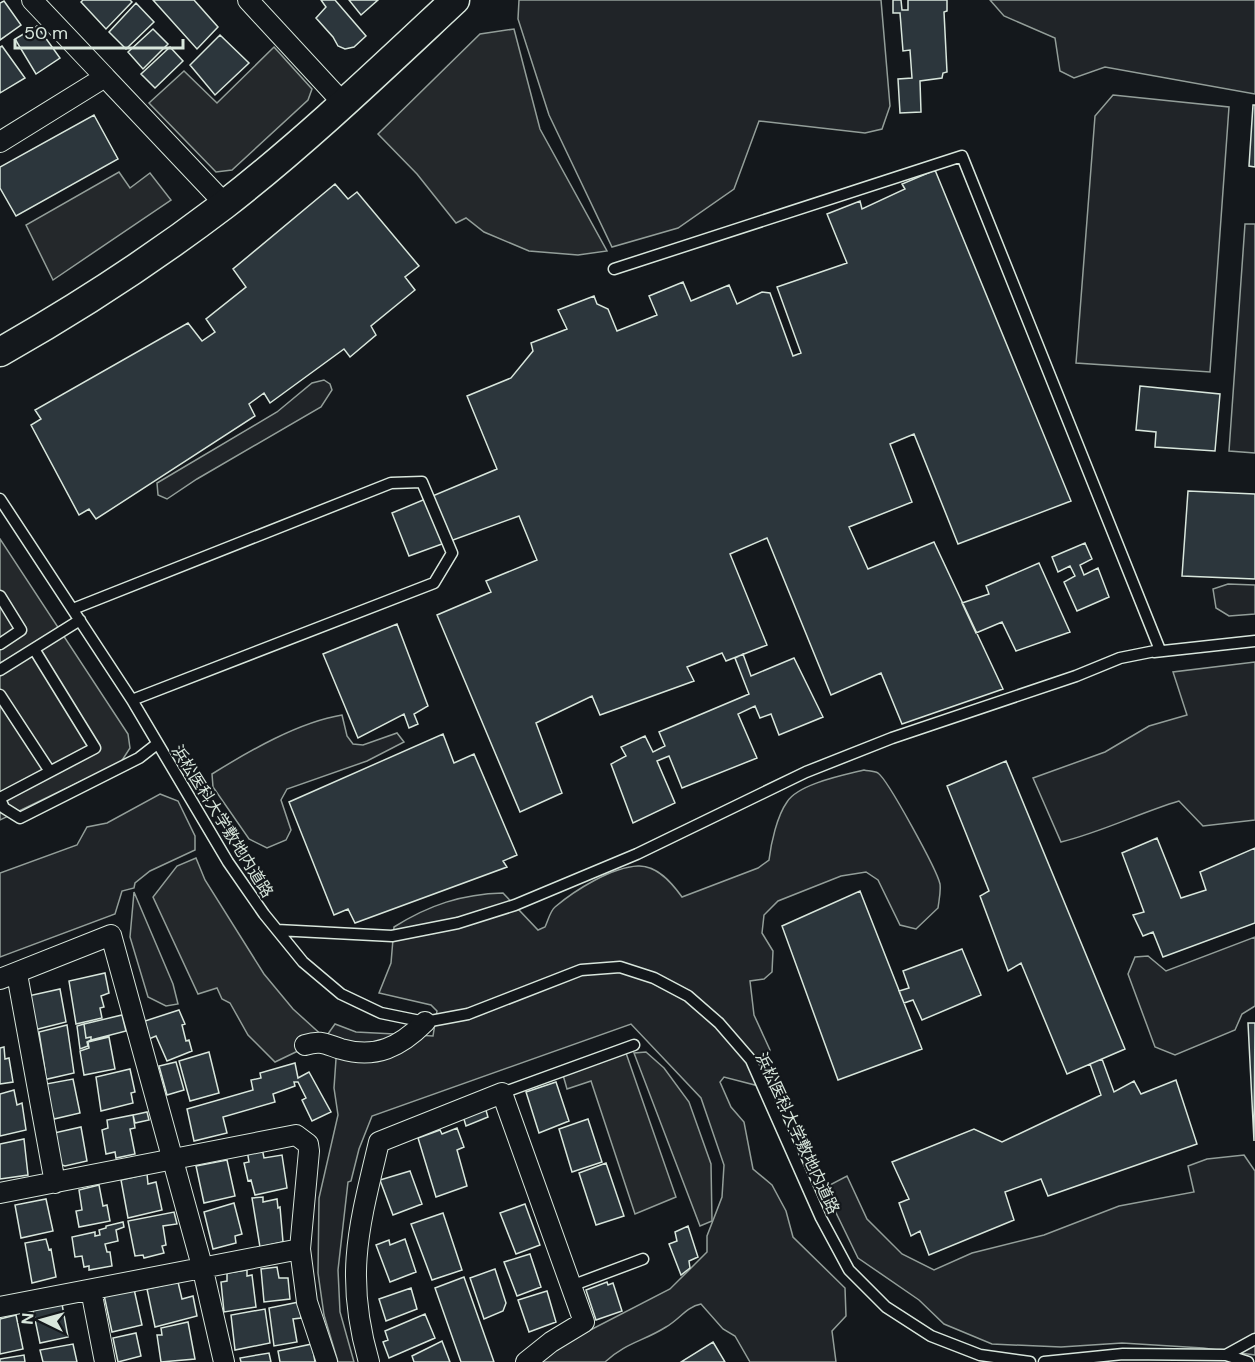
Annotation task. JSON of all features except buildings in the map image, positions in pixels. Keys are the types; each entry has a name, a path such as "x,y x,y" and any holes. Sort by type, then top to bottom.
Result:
{"street":[{"path":"32,0 225,204"},
{"path":"248,0 344,104"},
{"path":"0,352 106,289 225,204 344,104 455,0"},
{"path":"0,142 105,77"},
{"path":"55,1183 8,977 111,935 202,1266 224,1362"},
{"path":"305,1045 318,1041 364,1054 406,1041 425,1022"},
{"path":"369,1362 362,1336 355,1288 356,1244 379,1142 502,1093 584,1322 551,1342 526,1362"},
{"path":"0,1193 296,1135 308,1144 309,1151 300,1249 307,1302 327,1362"},
{"path":"0,1307 202,1266 300,1249"},
{"path":"91,1290 105,1362"}],"lane":[{"path":"614,269 962,156 1160,650"},
{"path":"74,609 391,483 422,482 452,554 434,583 132,700"},
{"name":"浜松医科大学敷地内道路","path":"0,499 132,700 228,862 303,962 341,994 381,1013 425,1022 468,1014 581,970 620,967 654,978 688,996 719,1023 751,1060 821,1218 849,1270 886,1307 931,1336 980,1355 1030,1362"},
{"path":"0,596 21,630 0,644"},
{"path":"1,667 80,620"},
{"path":"1160,650 1150,653 1255,641"},
{"path":"34,649 95,748 49,770 0,798 4,808 20,818 139,758 158,744"},
{"path":"277,930 392,936 458,923 515,905 637,854 806,772 892,738 1065,680 1120,658 1160,650"},
{"path":"0,695 49,770"},
{"path":"502,1093 634,1045"},
{"path":"571,1286 643,1259"},
{"path":"1226,1355 1255,1339"},
{"path":"1044,1362 1123,1354 1226,1355 1248,1362"}],"shaded area":[{"path":"519,0 881,0 890,106 882,129 865,133 759,121 734,189 678,228 612,247 549,115 518,19"},
{"path":"990,0 1255,0 1255,94 1105,67 1074,78 1060,71 1055,38 1004,16"},
{"path":"514,29 540,129 607,251 578,255 529,251 484,232 466,218 456,223 417,174 378,134 480,34"},
{"path":"274,47 312,89 308,100 232,170 216,172 149,103 184,71 217,103"},
{"path":"1113,95 1229,107 1210,372 1076,363 1095,116"},
{"path":"119,172 130,188 150,173 171,200 53,280 26,225"},
{"path":"1245,224 1255,224 1255,453 1229,451"},
{"path":"324,380 330,384 332,390 321,407 167,499 158,495 157,483 277,412 312,383"},
{"path":"0,539 128,734 130,748 121,762 0,820"},
{"path":"1228,584 1255,585 1255,614 1229,616 1216,608 1213,589"},
{"path":"1255,662 1255,820 1203,826 1179,801 1061,842 1033,778 1105,752 1149,726 1187,715 1173,672"},
{"path":"342,715 347,736 353,744 363,745 397,733 404,742 367,761 287,789 281,800 291,830 286,840 267,848 249,839 213,787 212,774 258,747 292,731"},
{"path":"864,770 878,773 883,779 922,845 940,884 938,908 916,929 900,925 878,880 866,872 841,876 778,901 764,915 762,933 773,951 772,972 764,979 750,981 754,1015 770,1050 755,1085 724,1077 720,1082 731,1107 744,1122 753,1169 772,1185 786,1211 793,1237 845,1288 846,1316 832,1331 836,1362 750,1362 735,1336 723,1329 701,1304 691,1308 658,1332 620,1350 605,1362 538,1362 569,1341 670,1289 707,1252 707,1236 722,1197 724,1165 701,1098 631,1024 372,1116 359,1149 351,1181 348,1182 338,1270 340,1312 354,1362 338,1362 324,1315 318,1273 319,1198 338,1115 334,1088 336,1059 325,1038 335,1024 356,1032 433,1036 437,1011 431,1005 379,993 391,963 394,927 446,902 503,893 538,930 545,927 555,907 583,887 628,867 651,868 669,881 682,897 758,868 769,860 777,822 783,808 793,796 811,785"},
{"path":"160,794 178,801 195,836 195,850 150,871 135,883 134,888 122,891 115,914 0,957 0,873 77,845 87,827 107,823"},
{"path":"196,858 205,880 264,974 293,1009 325,1038 275,1062 248,1035 230,1003 222,999 217,988 198,994 153,897 177,866"},
{"path":"134,892 173,984 178,1004 166,1006 148,997 130,937"},
{"path":"1255,937 1255,1006 1242,1014 1235,1030 1175,1055 1155,1047 1128,974 1135,957 1148,956 1166,971"},
{"path":"646,1052 664,1068 689,1102 711,1164 712,1221 700,1226 634,1053"},
{"path":"626,1053 676,1197 635,1214 591,1081 567,1089 563,1075"},
{"path":"1244,1155 1255,1171 1255,1355 1203,1348 1122,1343 1061,1347 992,1344 944,1324 919,1300 858,1258 824,1188 847,1176 867,1219 902,1254 934,1270 972,1253 1044,1235 1119,1206 1194,1192 1188,1166 1207,1159"}]}
